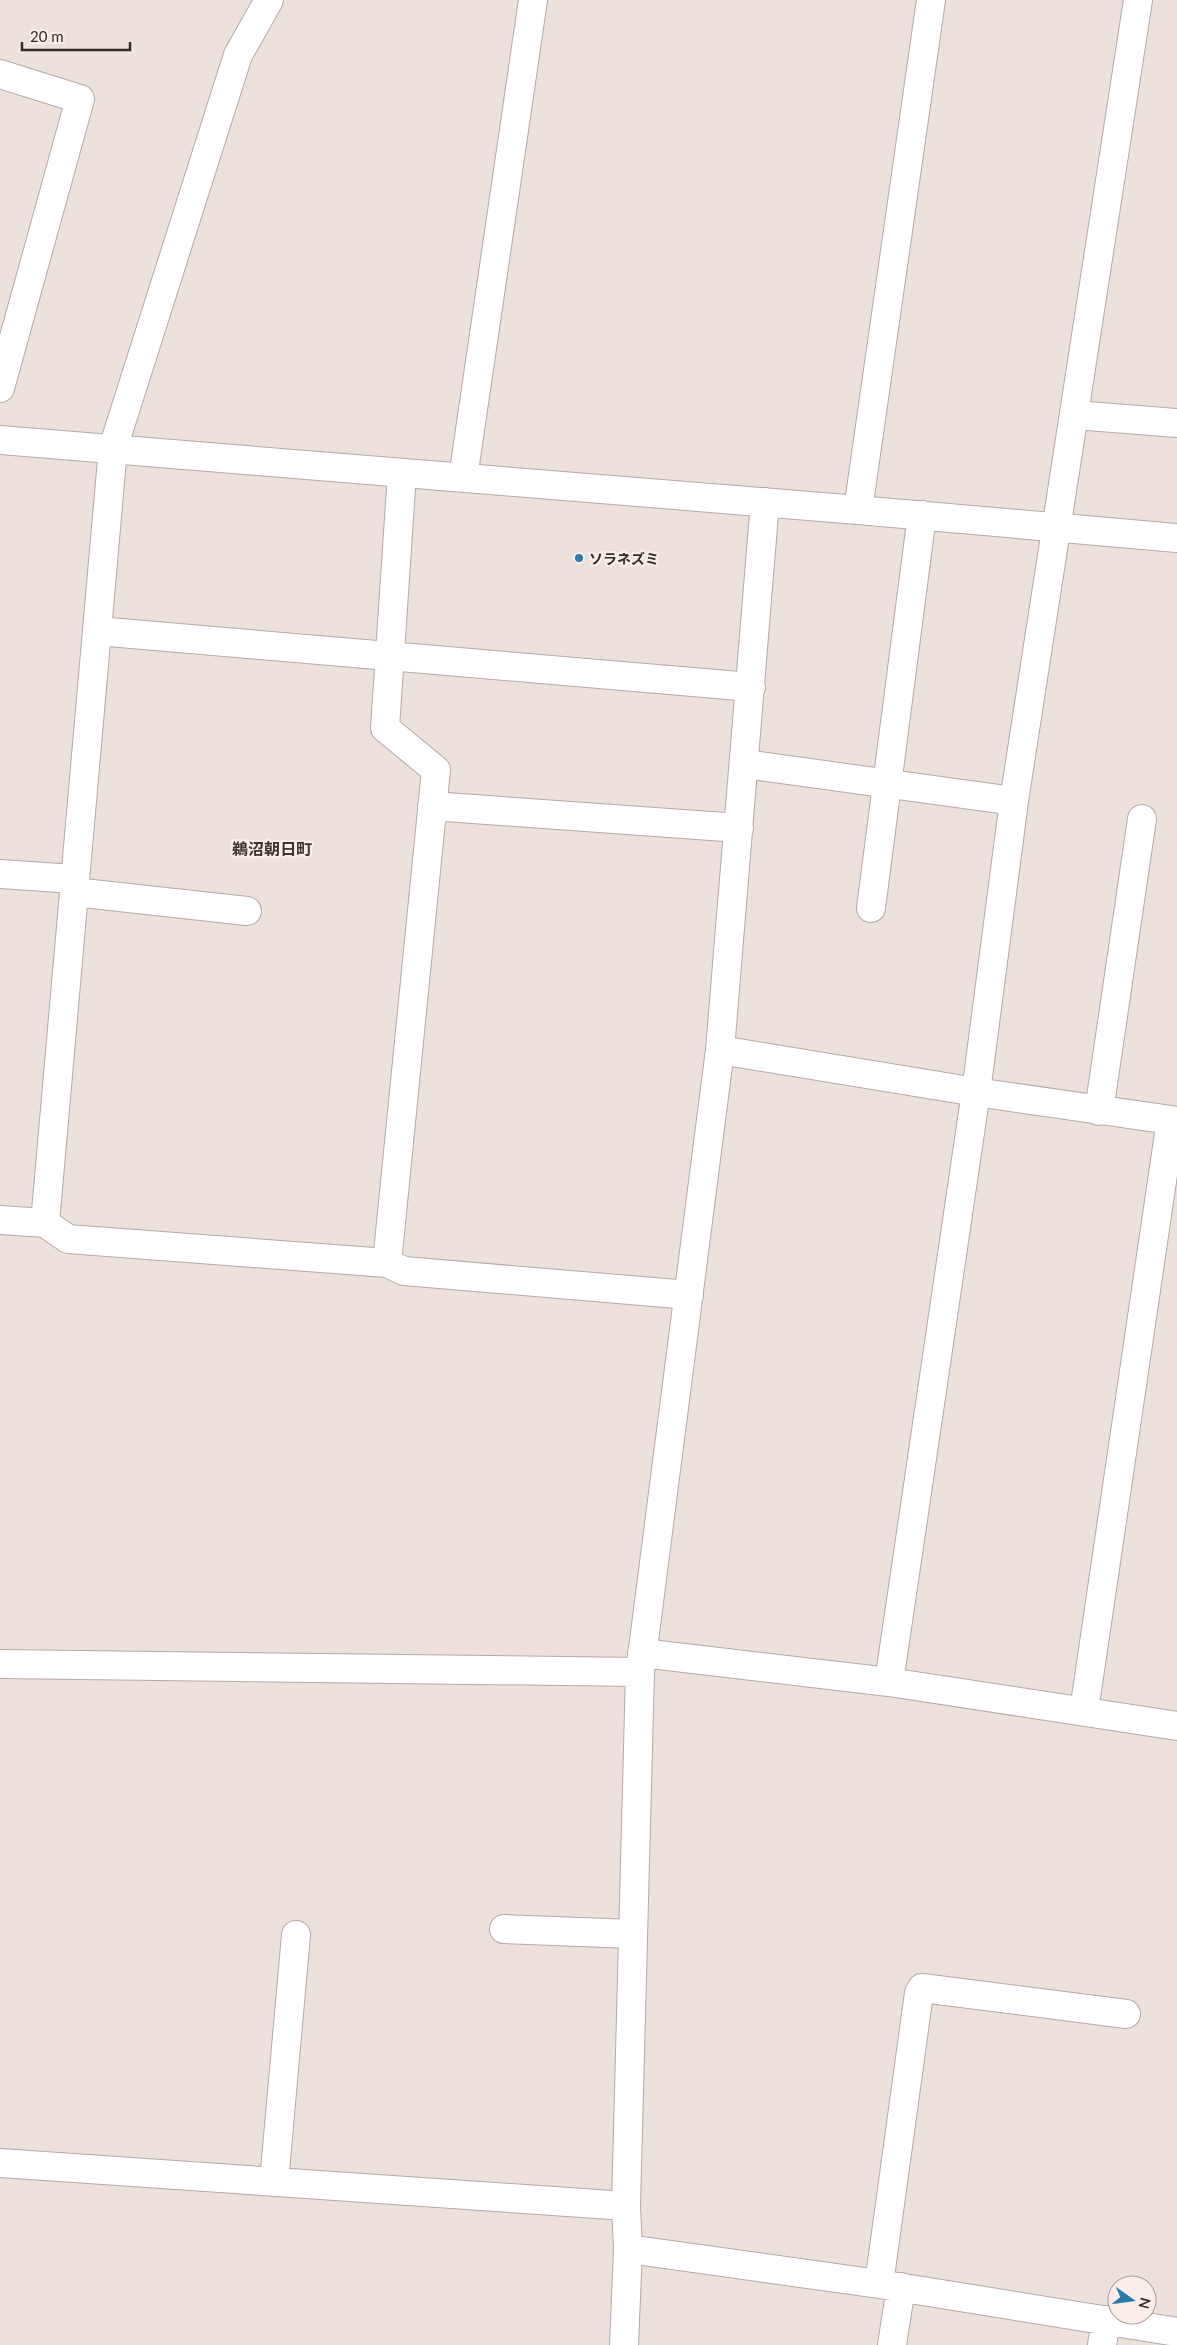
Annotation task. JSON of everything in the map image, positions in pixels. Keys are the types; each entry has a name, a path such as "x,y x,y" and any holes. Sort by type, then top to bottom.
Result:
{"street":[{"path":"45,1223 113,448 238,55 269,0"},
{"path":"464,478 533,0"},
{"path":"858,510 931,0"},
{"path":"889,1682 976,1092 1014,802 1058,528 1138,0"},
{"path":"0,74 80,99 0,388"},
{"path":"1075,415 1177,423"},
{"path":"0,440 922,515 1177,538"},
{"path":"387,1263 436,770 385,728 402,473"},
{"path":"624,2345 628,2248 626,2206 641,1663 720,1050 765,502"},
{"path":"871,908 922,515"},
{"path":"97,631 751,687"},
{"path":"744,764 1014,802"},
{"path":"432,806 739,828"},
{"path":"1099,1111 1142,819"},
{"path":"0,874 246,910"},
{"path":"720,1050 1099,1111 1174,1120 1084,1711"},
{"path":"0,1220 45,1223 68,1239 387,1263 404,1272 688,1295"},
{"path":"0,1664 641,1663 889,1682 1177,1726"},
{"path":"504,1929 633,1934"},
{"path":"274,2182 296,1935"},
{"path":"892,2345 890,2286 919,1993 922,1988 1126,2014"},
{"path":"0,2162 626,2206"},
{"path":"628,2248 890,2286 1104,2333 1177,2332"}],"place":[{"name":"ソラネズミ","path":"579,558"}],"district":[{"name":"鵜沼朝日町","path":"272,848"}]}
